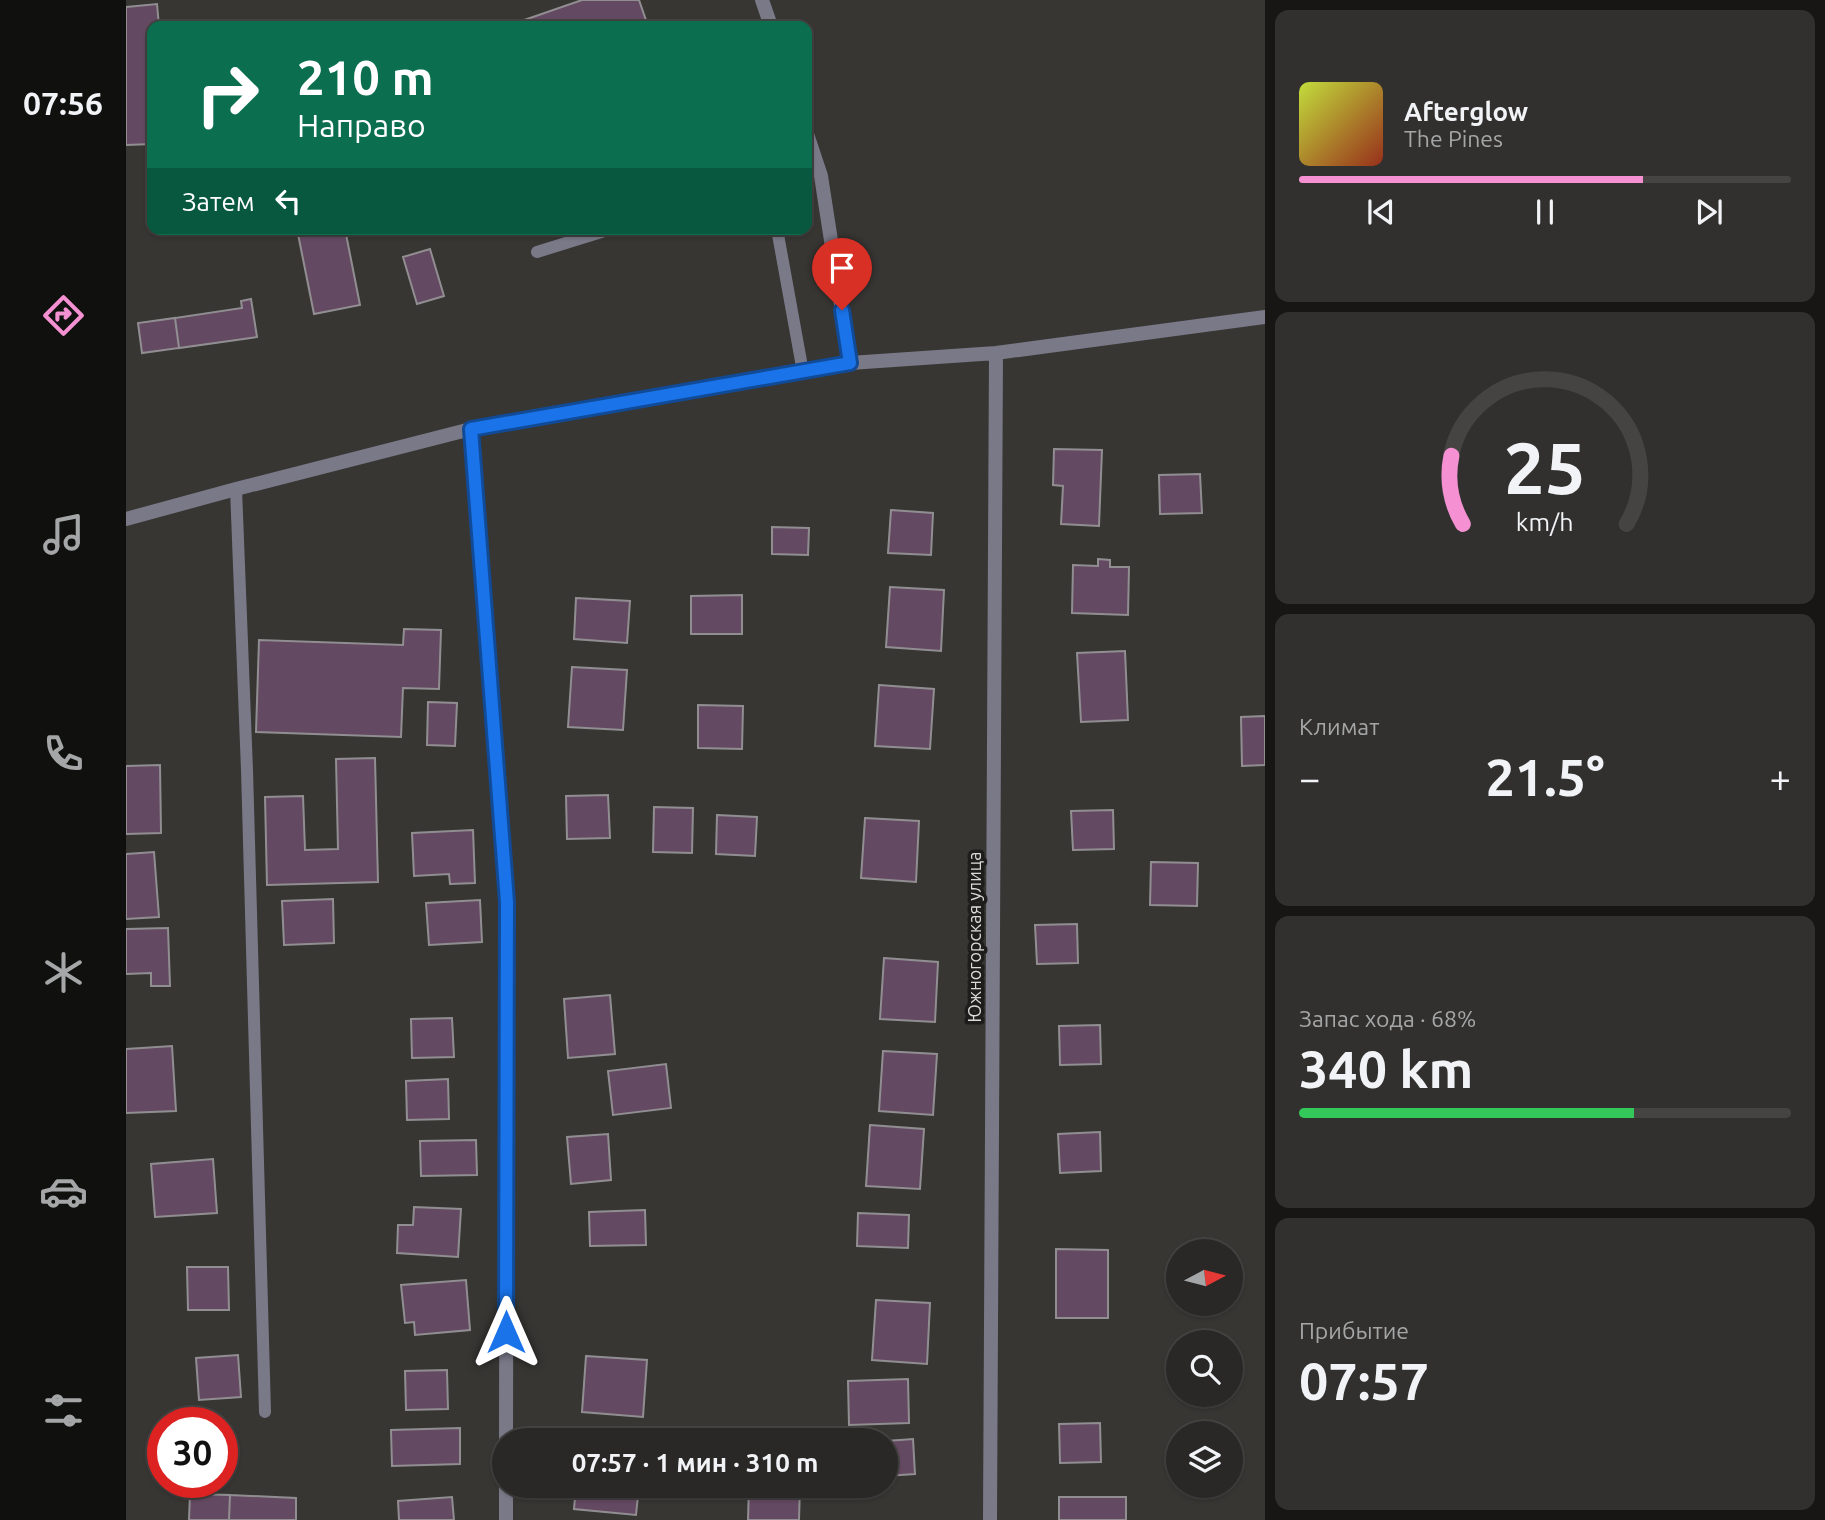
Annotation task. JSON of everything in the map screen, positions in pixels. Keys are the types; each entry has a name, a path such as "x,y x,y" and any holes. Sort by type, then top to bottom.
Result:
{"street":[{"path":"762,0 769,21"},
{"path":"812,149 821,176 850,363"},
{"path":"126,519 471,429 850,363 996,353 1265,317"},
{"name":"Южногорская улица","path":"990,1520 996,353"},
{"path":"471,429 507,902 506,1428"},
{"path":"506,1498 506,1520"}],"lane":[{"path":"537,252 592,235"},
{"path":"778,235 803,372"},
{"path":"236,489 265,1412"}],"building":[{"path":"582,0 639,0 646,21 521,21"},
{"path":"157,4 159,21 147,21 147,144 126,145 126,7"},
{"path":"298,235 346,235 360,305 314,314"},
{"path":"430,249 444,296 417,304 403,257"},
{"path":"251,299 257,337 179,348 175,318 242,308 241,301"},
{"path":"175,318 179,348 142,353 138,323"},
{"path":"1054,449 1102,450 1099,526 1061,524 1063,486 1053,485"},
{"path":"1200,474 1202,513 1160,514 1159,475"},
{"path":"891,510 933,513 931,555 888,553"},
{"path":"772,527 809,528 808,555 772,554"},
{"path":"1098,559 1110,560 1110,567 1129,567 1128,615 1072,613 1073,565 1098,566"},
{"path":"890,587 944,590 941,651 886,647"},
{"path":"742,595 742,634 691,634 691,596"},
{"path":"576,598 630,601 627,643 574,639"},
{"path":"404,629 441,630 439,689 403,688 401,737 256,732 259,640 403,645"},
{"path":"1125,651 1128,720 1081,722 1077,653"},
{"path":"572,667 627,670 623,730 568,727"},
{"path":"879,685 934,689 930,749 875,746"},
{"path":"428,702 457,703 455,746 427,745"},
{"path":"698,705 743,706 742,749 698,748"},
{"path":"1265,716 1265,765 1242,766 1241,717"},
{"path":"375,758 378,882 267,885 265,797 303,796 305,850 338,849 336,759"},
{"path":"160,765 161,833 126,834 126,766"},
{"path":"608,795 610,838 567,839 566,796"},
{"path":"654,807 693,808 692,853 653,852"},
{"path":"1113,810 1114,849 1073,850 1071,811"},
{"path":"717,815 757,817 755,856 716,854"},
{"path":"865,818 919,821 916,882 861,878"},
{"path":"473,830 475,883 450,884 449,874 414,876 412,833"},
{"path":"154,852 159,917 126,919 126,854"},
{"path":"1151,862 1198,863 1197,906 1150,905"},
{"path":"333,899 334,943 284,945 282,901"},
{"path":"480,900 482,942 429,945 426,903"},
{"path":"1077,924 1078,963 1037,964 1035,925"},
{"path":"168,928 170,986 151,986 151,973 126,974 126,929"},
{"path":"884,958 938,962 935,1022 880,1019"},
{"path":"610,995 615,1054 568,1058 564,999"},
{"path":"452,1018 454,1057 412,1058 411,1019"},
{"path":"1100,1025 1101,1064 1060,1065 1059,1026"},
{"path":"172,1046 176,1111 126,1113 126,1049"},
{"path":"883,1051 937,1054 933,1115 879,1111"},
{"path":"666,1064 671,1108 613,1115 608,1071"},
{"path":"448,1079 449,1119 407,1120 406,1081"},
{"path":"870,1125 924,1129 920,1189 866,1186"},
{"path":"1100,1132 1101,1171 1060,1173 1058,1134"},
{"path":"608,1134 611,1180 571,1184 567,1137"},
{"path":"476,1140 477,1175 421,1176 420,1141"},
{"path":"213,1159 217,1213 155,1217 151,1164"},
{"path":"414,1207 461,1209 458,1257 397,1253 398,1225 413,1225"},
{"path":"645,1210 646,1245 590,1246 589,1212"},
{"path":"858,1213 909,1215 908,1248 857,1246"},
{"path":"1056,1249 1108,1250 1108,1318 1056,1318"},
{"path":"187,1267 228,1267 229,1310 188,1310"},
{"path":"466,1280 470,1330 415,1335 414,1322 405,1323 401,1285"},
{"path":"876,1300 930,1303 927,1364 872,1360"},
{"path":"238,1355 241,1397 199,1400 196,1358"},
{"path":"586,1356 647,1360 643,1417 582,1412"},
{"path":"447,1370 448,1409 406,1410 405,1371"},
{"path":"908,1379 909,1423 849,1425 848,1381"},
{"path":"1100,1423 1101,1462 1060,1463 1059,1424"},
{"path":"460,1428 460,1464 392,1466 391,1430"},
{"path":"913,1439 915,1474 898,1475 898,1440"},
{"path":"238,1495 296,1498 296,1520 229,1520 230,1498 238,1498"},
{"path":"452,1497 454,1520 399,1520 398,1501"},
{"path":"1059,1497 1126,1497 1126,1520 1059,1520"},
{"path":"190,1498 230,1498 229,1520 189,1520"},
{"path":"575,1498 638,1498 636,1515 574,1509"},
{"path":"749,1498 800,1498 799,1520 748,1520"}],"route":[{"path":"506,1332 507,902 471,429 850,363 842,310"}]}
